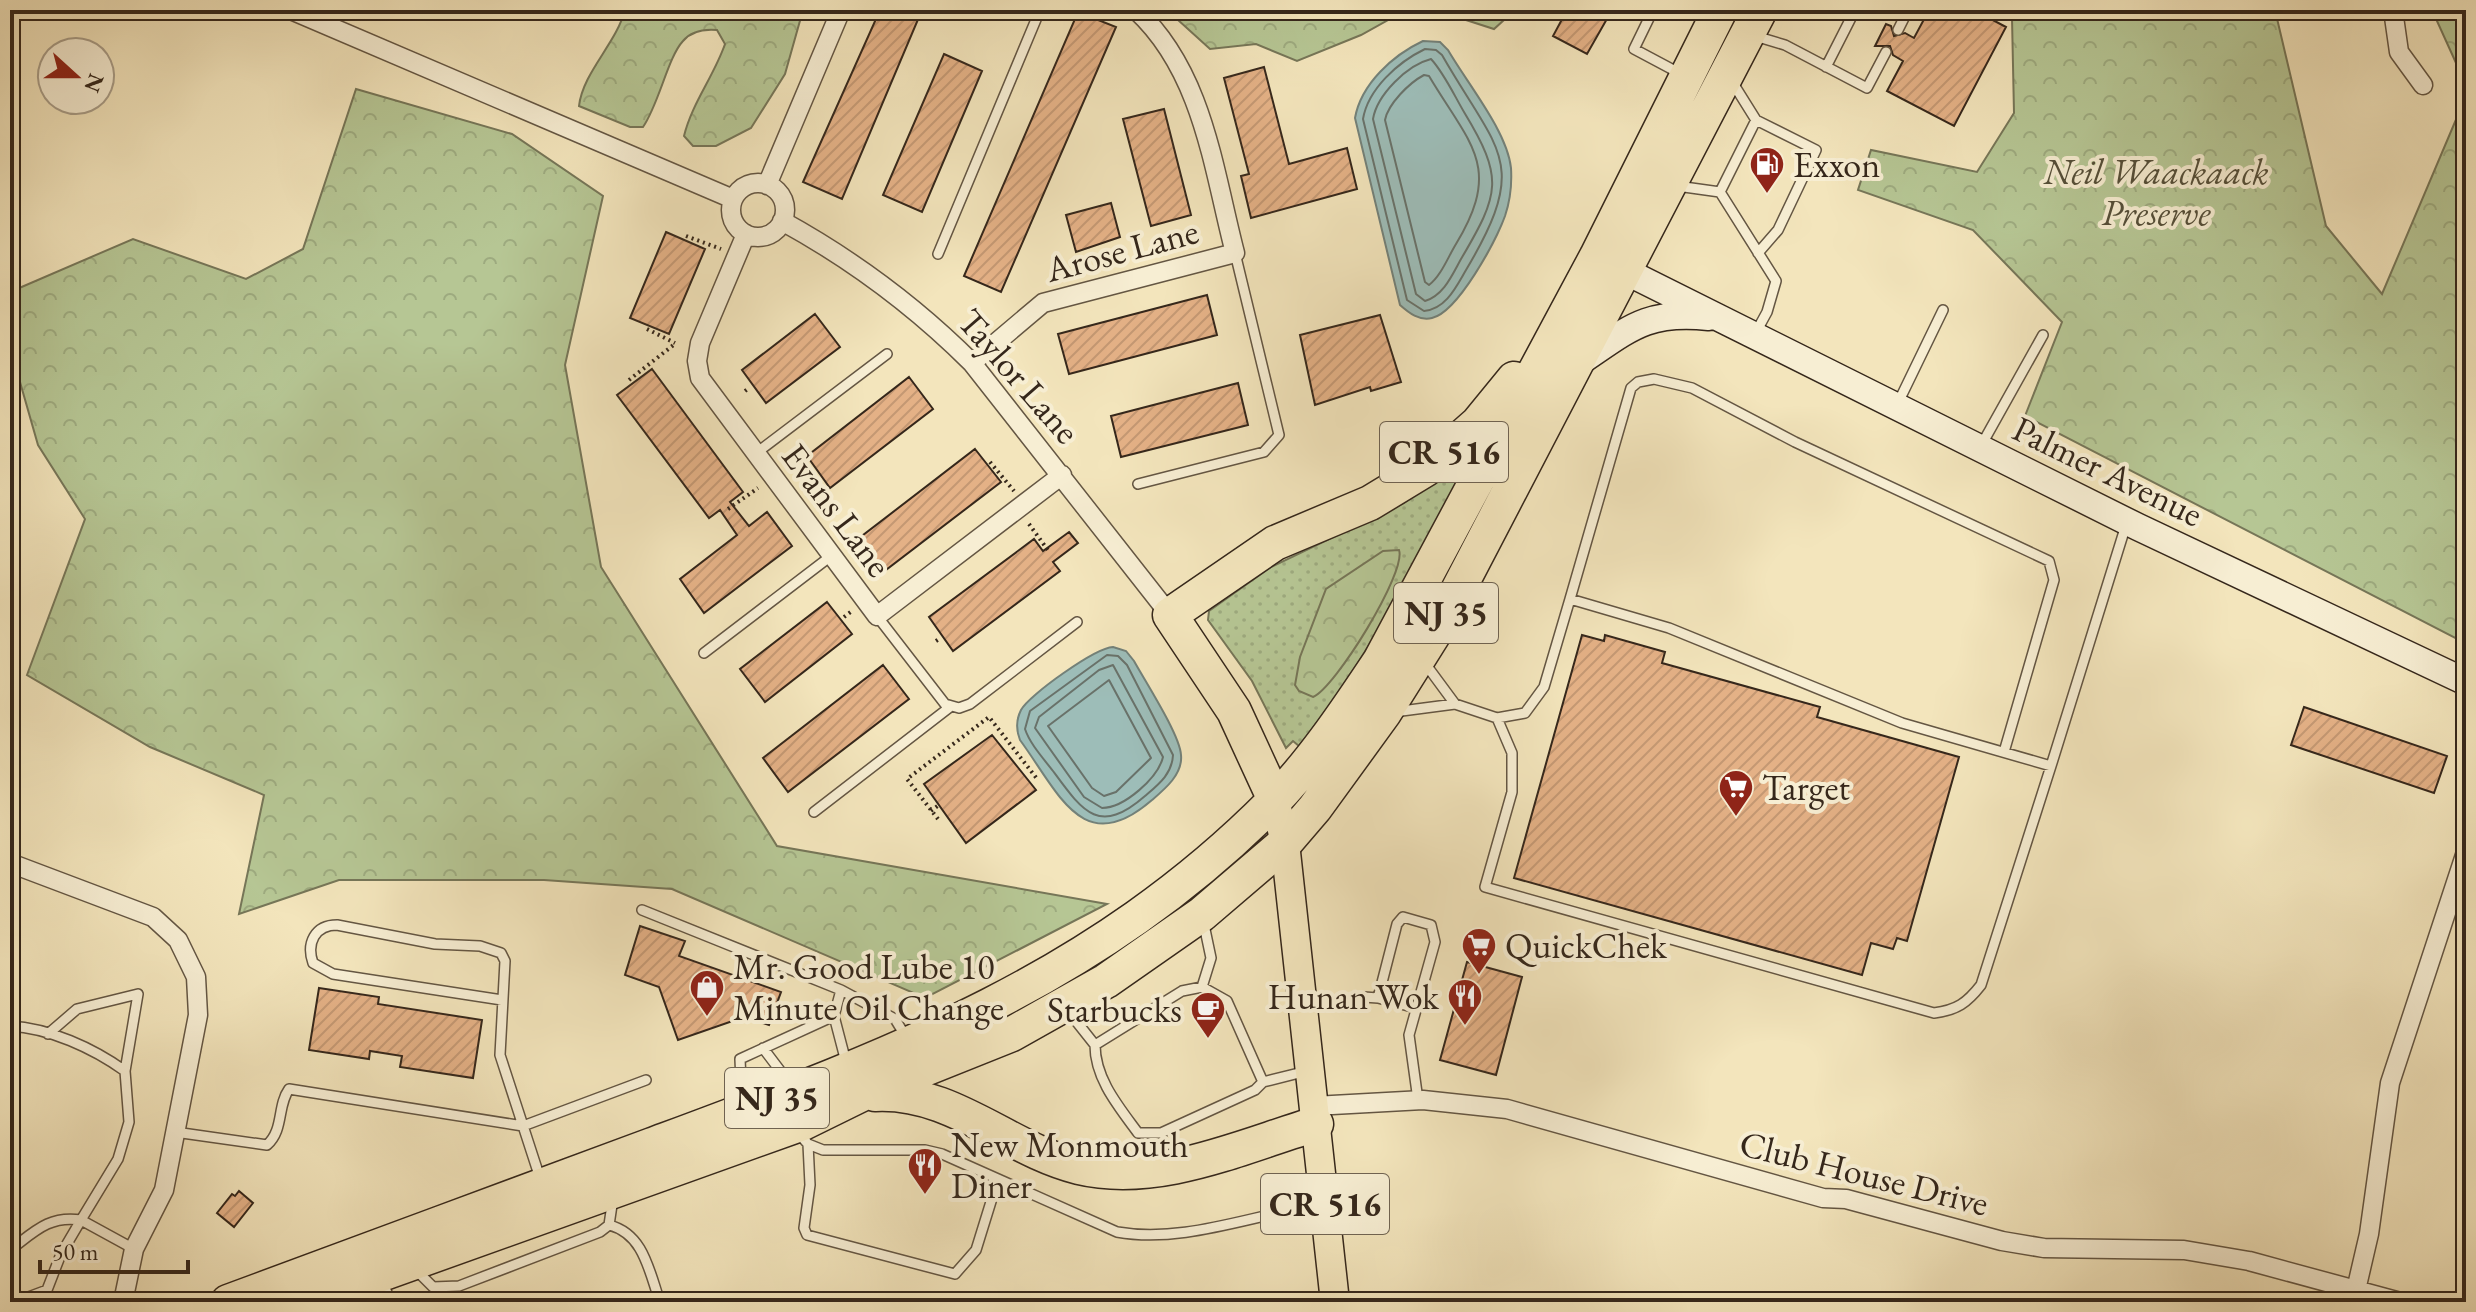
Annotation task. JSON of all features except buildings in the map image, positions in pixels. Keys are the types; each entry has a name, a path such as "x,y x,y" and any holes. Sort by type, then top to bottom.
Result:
{"highway":[{"name":"NJ 35","path":"228,1302 795,1092 855,1082 1012,1034 1106,981 1202,914 1285,843 1384,713 1420,656 1578,363 1611,264 1685,77 1720,10"},
{"name":"NJ 35","path":"303,1302 393,1280 614,1191 801,1135 855,1082 909,1044 1034,985 1104,942 1203,866 1275,800 1349,708 1380,661 1560,323 1611,264 1670,185 1754,22"},
{"name":"CR 516","path":"1275,800 1234,711 1170,615 1275,543 1370,503 1426,469 1478,423 1560,323"},
{"path":"855,1082 934,1100 1051,1157 1108,1172 1161,1169 1315,1115"}],"main road":[{"name":"CR 516","path":"1275,800 1285,843 1335,1299"}],"street":[{"path":"291,10 733,199"},
{"path":"767,185 841,10"},
{"name":"Arose Lane","path":"972,363 1043,303 1235,253 1190,83 1168,45 1136,10"},
{"path":"2393,10 2399,52 2423,85"},
{"path":"751,184 767,185 781,196 784,204 782,221 763,236 746,234 734,223 733,199 751,184"},
{"name":"Taylor Lane","path":"782,221 876,279 938,329 972,363 1170,615"},
{"name":"Evans Lane","path":"746,234 700,343 697,361 703,386 877,616 1062,475"},
{"name":"Palmer Avenue","path":"1611,264 2127,522 2466,682"},
{"name":"Palmer Avenue","path":"1578,363 1647,319 1665,315 1721,318"},
{"path":"2356,1290 2369,1234 2388,1093 2466,852"},
{"path":"10,863 136,908 161,922 184,948 196,977 198,1015 164,1190 134,1249 123,1302"},
{"name":"Club House Drive","path":"1315,1115 1418,1100 1507,1109 1823,1198 1846,1199 2002,1241 2044,1248 2184,1250 2249,1261 2400,1302"}],"lane":[{"path":"938,254 1040,10"},
{"path":"1653,10 1634,49 1685,77"},
{"path":"1826,67 1855,10"},
{"path":"1898,30 1908,10"},
{"path":"1754,22 1785,45 1867,88 1886,52"},
{"path":"1727,73 1756,120 1816,150 1778,230 1758,253"},
{"path":"1720,192 1756,120"},
{"path":"1670,185 1720,192"},
{"path":"1720,192 1776,281 1767,312 1755,334"},
{"path":"1138,484 1264,452 1279,435 1235,253"},
{"path":"1897,405 1943,310"},
{"path":"1980,447 2043,335"},
{"path":"755,454 887,354"},
{"path":"1384,713 1455,704 1497,718 1520,716 1536,702 1570,599 1631,388 1638,382 1654,379 1692,388 1795,442 2049,561 2054,580 2004,752"},
{"path":"1497,718 1512,753 1512,792 1485,887 1916,1010 1953,1011 1969,1001 1981,985 2127,522"},
{"path":"704,653 831,556"},
{"path":"1570,599 1669,628 1902,723 2051,766"},
{"path":"877,616 950,707"},
{"path":"814,812 950,707 970,704 1077,622"},
{"path":"1420,656 1455,704"},
{"path":"642,910 841,990 895,1019 909,1044"},
{"path":"1202,914 1211,958 1202,987"},
{"path":"1378,998 1397,924 1403,917 1431,925 1435,942 1408,1048 1418,1100"},
{"path":"502,1000 333,974 313,963 311,943 316,931 325,925 337,925 435,944 495,950 505,961 500,1055 543,1185"},
{"path":"1095,1045 1182,991 1202,987 1227,1001 1263,1082"},
{"path":"841,990 834,1016 855,1082"},
{"path":"15,1302 47,1290 61,1254 118,1159 129,1122 125,1071 138,994 77,1009 48,1034"},
{"path":"1304,1006 1364,997 1416,1008"},
{"path":"1063,1005 1095,1045 1095,1062 1110,1093 1138,1133 1161,1133 1255,1090 1263,1082 1311,1070"},
{"path":"743,1111 740,1059 834,1016"},
{"path":"10,1026 48,1034 102,1054 125,1071"},
{"path":"763,1048 795,1092"},
{"path":"175,1132 267,1145 275,1138 289,1089 523,1126 646,1080"},
{"path":"801,1135 810,1185 804,1228 807,1235 955,1274 976,1250 998,1179"},
{"path":"801,1135 823,1150 934,1151 1117,1232 1140,1236 1176,1235 1273,1211 1325,1204"},
{"path":"393,1280 433,1287 459,1286 557,1251 609,1225 614,1191"},
{"path":"10,1250 45,1223 63,1217 81,1220 134,1249"},
{"path":"609,1225 630,1232 637,1241 660,1302"},
{"path":"1279,1302 1335,1299"}],"path":[{"path":"686,236 724,250"},
{"path":"647,329 684,347"},
{"path":"629,380 676,343"},
{"path":"990,462 1015,493"},
{"path":"728,509 760,486"},
{"path":"1028,522 1050,553"},
{"path":"844,617 854,610"},
{"path":"938,819 907,779 989,717 1038,780"},
{"path":"931,811 940,804"}],"green space":[{"path":"625,10 803,10 785,74 751,128 716,146 693,146 684,136 692,112 725,44 717,30 699,31 683,41 643,127 630,127 579,106 587,81 615,35"},
{"path":"1167,10 1406,10 1361,35 1297,61 1256,44 1210,49"},
{"path":"1435,10 1515,10 1494,29"},
{"name":"Neil Waackaack Preserve","path":"2005,10 2275,10 2326,226 2382,294 2466,96 2466,637 2463,642 2025,416 2062,322 1973,230 1858,190 1871,150 1977,172 2014,113 2012,18"},
{"path":"2432,10 2466,10 2466,85"},
{"path":"356,89 512,134 603,196 565,365 601,567 777,846 1107,904 925,998 672,889 544,880 339,880 239,914 264,795 150,747 27,675 85,519 38,445 10,347 10,292 133,239 246,279 303,249"},
{"path":"1459,462 1464,467 1446,504 1368,646 1299,746 1293,741 1286,748 1252,681 1208,620 1209,611 1271,567 1404,503"},
{"path":"1399,550 1399,562 1392,581 1352,652 1337,673 1313,697 1299,691 1295,685 1300,657 1326,589 1383,551"}],"water":[{"path":"1423,41 1440,42 1448,50 1494,123 1511,168 1505,216 1485,258 1453,303 1442,313 1427,319 1414,316 1400,305 1355,118 1371,82 1401,54"},
{"path":"1113,647 1126,651 1134,661 1175,735 1181,762 1172,780 1152,800 1128,817 1108,823 1090,821 1061,798 1020,740 1017,725 1021,710 1036,694 1078,663"}],"place":[{"name":"Exxon","path":"1767,195"},
{"name":"Target","path":"1736,818"},
{"name":"QuickChek","path":"1479,976"},
{"name":"Mr. Good Lube 10 Minute Oil Change","path":"707,1018"},
{"name":"Hunan Wok","path":"1465,1027"},
{"name":"Starbucks","path":"1208,1040"},
{"name":"New Monmouth Diner","path":"925,1196"}]}
